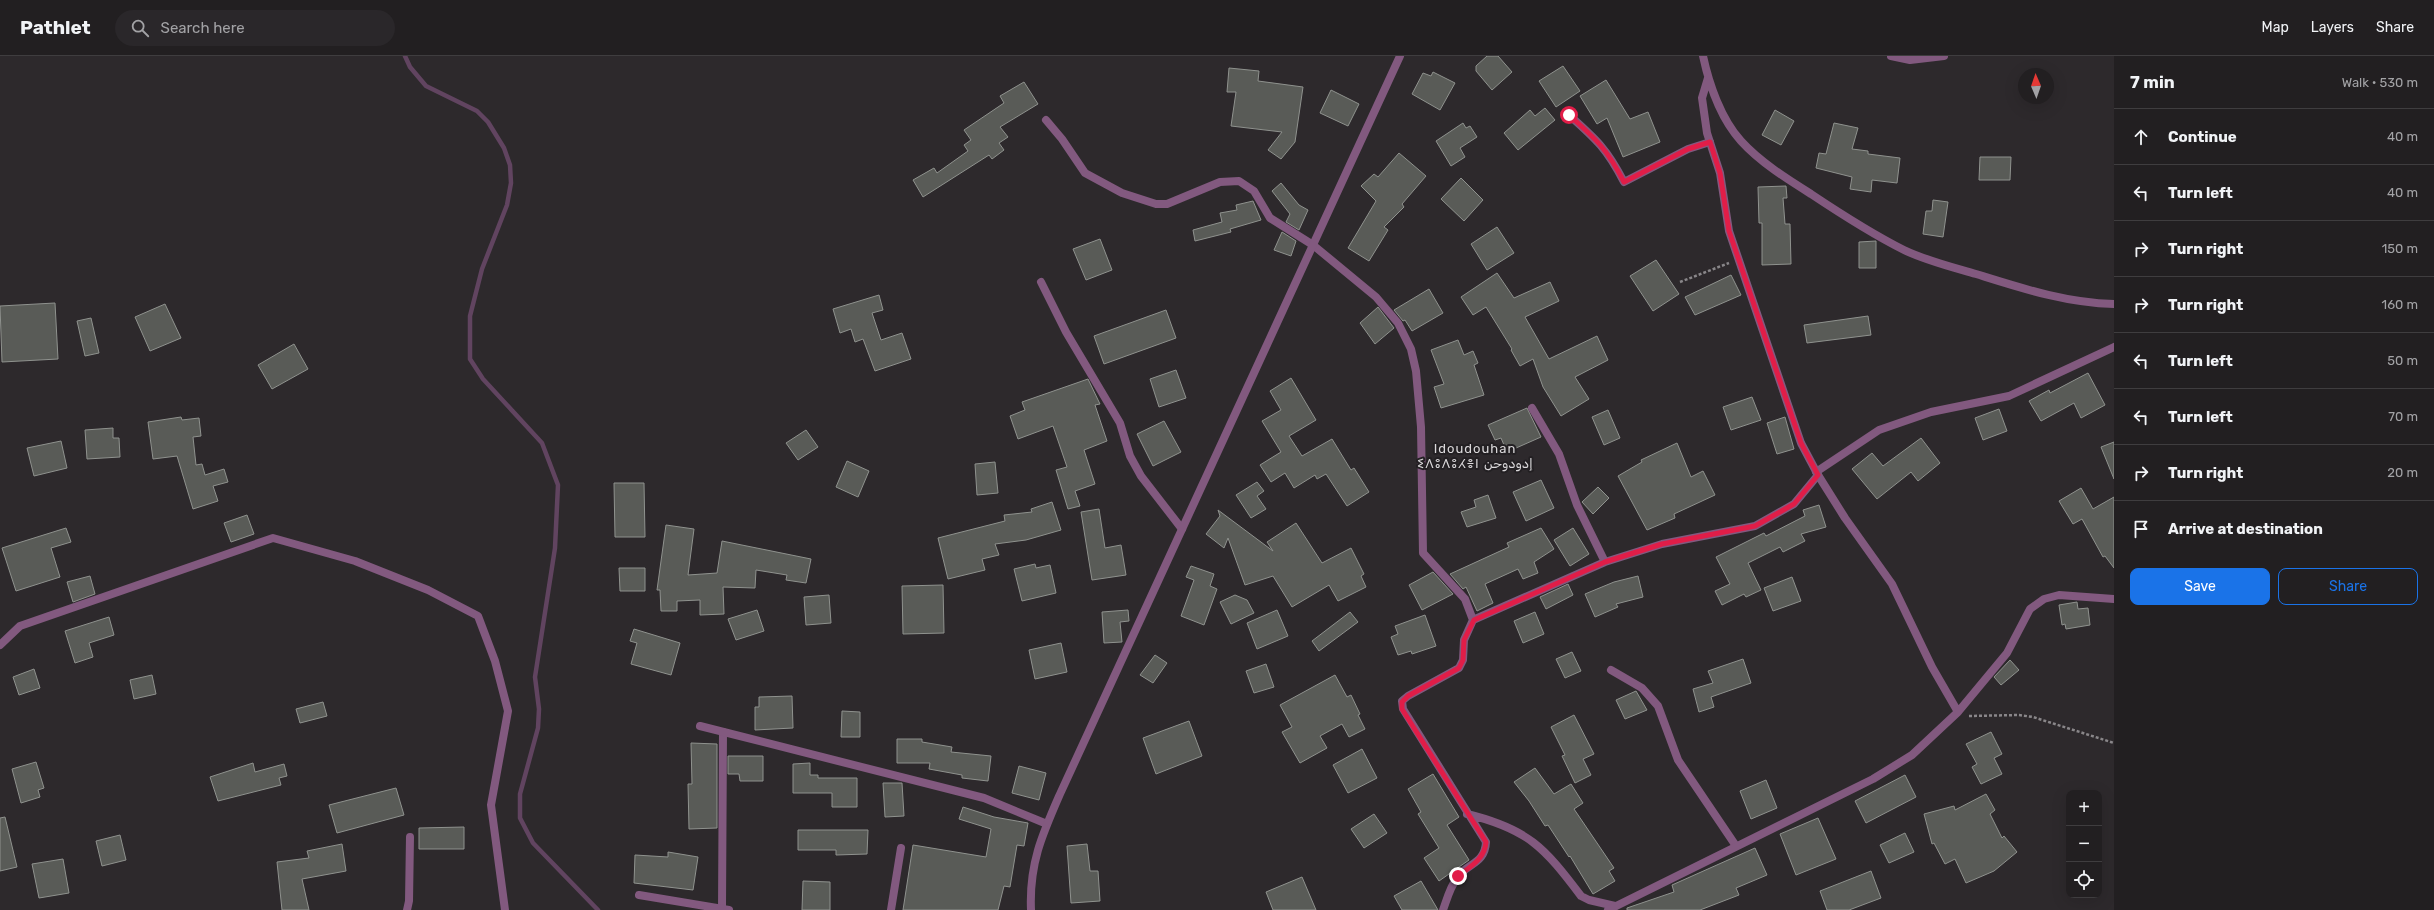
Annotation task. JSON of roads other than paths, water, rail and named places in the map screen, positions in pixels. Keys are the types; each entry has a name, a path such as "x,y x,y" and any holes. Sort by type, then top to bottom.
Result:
{"street":[{"path":"1031,910 1032,870 1047,824 1400,56"},
{"path":"1703,56 1708,78 1727,120 1741,141 1794,183 1844,216 1904,250 1930,260 2043,295 2098,304 2114,304"},
{"path":"1891,56 1910,60 1944,56"},
{"path":"1708,78 1702,98 1710,142 1720,173 1729,231 1801,443 1817,473 1845,518 1892,584 1932,667 1958,712"},
{"path":"1569,115 1600,143 1611,156 1624,182 1688,149 1710,142"},
{"path":"1046,120 1062,139 1085,173 1102,184 1129,196 1156,204 1167,204 1220,182 1239,181 1254,191 1270,218 1313,245 1376,297 1398,323 1411,349 1416,371 1421,427 1423,552 1465,599 1474,620"},
{"path":"1041,282 1066,332 1120,423 1130,456 1141,476 1182,529"},
{"path":"1443,910 1458,876 1478,861 1486,851 1486,842 1467,814 1437,762 1402,709 1402,702 1408,696 1459,668 1463,660 1464,640 1474,620 1605,562 1662,544 1755,526 1794,504 1817,473 1857,443 1893,424 1931,412 2009,396 2114,347"},
{"path":"1532,408 1558,454 1577,504 1605,562"},
{"path":"0,645 20,626 274,538 355,561 428,590 478,616 495,661 508,711 491,805 505,910"},
{"path":"1467,814 1498,822 1526,836 1543,848 1581,896 1611,908 1874,778 1912,755 1958,712 2007,653 2030,609 2044,599 2059,595 2114,599"},
{"path":"1611,670 1642,688 1658,706 1678,760 1736,846"},
{"path":"700,726 984,798 1047,824"},
{"path":"639,896 726,909 723,732"},
{"path":"407,910 409,902 410,837"},
{"path":"891,910 901,848"}],"waterway":[{"path":"405,56 410,67 426,86 477,111 488,122 504,148 510,165 511,183 507,205 482,269 470,316 470,359 483,379 542,443 558,485 555,548 535,677 539,709 538,728 520,794 520,818 533,843 598,910"}],"district":[{"name":"Idoudouhan ⵉⴷⵓⴷⵓⵃⴻⵏ إدودوحن","path":"1475,456"}]}
